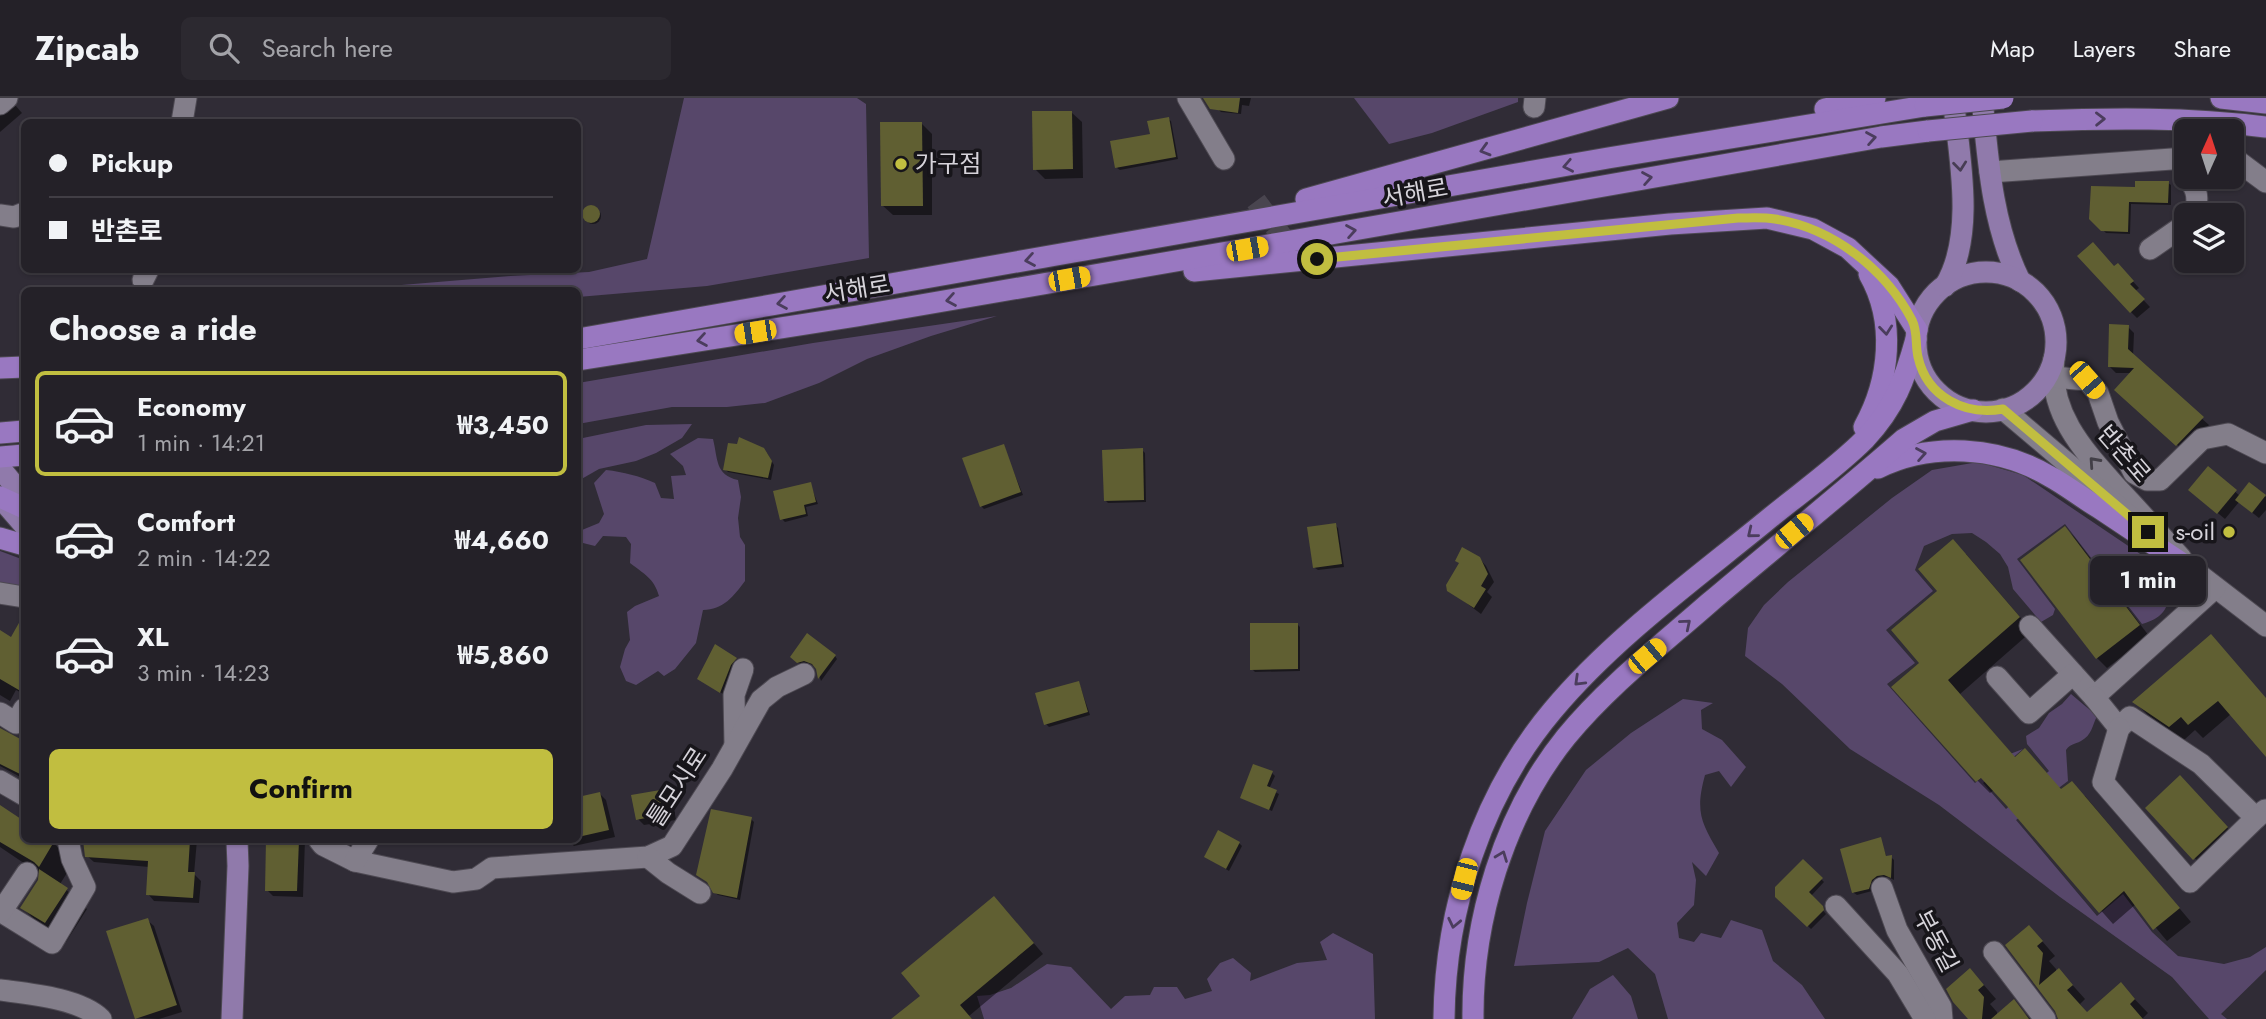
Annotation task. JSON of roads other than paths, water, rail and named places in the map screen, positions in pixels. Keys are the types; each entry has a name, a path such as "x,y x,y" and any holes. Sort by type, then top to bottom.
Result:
{"highway":[{"path":"1108,246 1327,194 1668,98"},
{"path":"1608,159 1875,98"},
{"name":"서해로","path":"581,338 1608,159 1925,106 2003,98"},
{"path":"2221,98 2266,103"},
{"name":"서해로","path":"581,360 1018,288 1869,139 2032,121 2166,119 2266,127"},
{"path":"1018,288 1738,218 1767,218 1803,226 1848,248 1889,286 1916,334 1906,376 1893,404 1866,439 1639,625 1570,690 1551,712 1510,772 1468,863 1446,969 1444,1019"},
{"path":"1842,459 1862,432 1876,405 1887,341 1885,317 1876,287 1848,248"},
{"path":"581,332 639,328"},
{"path":"0,368 21,367"},
{"path":"1473,1019 1478,950 1490,893 1520,813 1545,766 1581,720 1626,674 1911,433 1942,419 1973,410"},
{"path":"0,433 21,431"},
{"path":"1857,478 1913,455 1949,451 1996,456 2050,476 2189,568"},
{"path":"0,457 21,455"},
{"path":"0,497 21,507"},
{"path":"0,538 21,544"}],"main road":[{"path":"1953,98 1962,214 1951,275 1945,286 1926,305 1916,334 1920,367 1931,385 1953,403 1973,410 1988,411 2017,404 2035,391 2053,368"},
{"name":"반촌로","path":"1982,98 1990,172 2002,237 2020,281 2041,299 2051,317 2056,338 2053,368"},
{"path":"1945,286 1966,275 1985,272 2003,274 2020,281"},
{"path":"0,468 21,493"},
{"path":"0,497 21,522"},
{"path":"232,1019 239,866 237,843"}],"street":[{"path":"0,104 7,98"},
{"path":"182,119 186,98"},
{"path":"1188,98 1224,159"},
{"path":"1990,172 2174,159"},
{"path":"2160,160 2174,169"},
{"path":"2244,166 2266,182"},
{"path":"0,215 14,217 21,214"},
{"path":"2150,249 2174,232"},
{"path":"2053,368 2087,380 2098,393 2108,422 2134,473 2147,480 2160,480 2203,439 2228,434 2266,453"},
{"name":"반촌로","path":"2053,368 2060,407 2074,438 2189,568"},
{"name":"반촌로","path":"2003,409 2189,568 2266,626"},
{"path":"2094,697 2215,588"},
{"path":"0,593 21,596"},
{"path":"2030,626 2119,728"},
{"path":"735,745 734,695 743,669"},
{"name":"틀모시로","path":"321,843 355,861 453,882 476,879 492,868 648,857 672,846 722,769 761,701 777,687 804,674"},
{"path":"1997,677 2029,713 2073,674"},
{"path":"0,713 16,723 21,714"},
{"path":"2130,718 2201,764 2261,813 2190,882 2102,782 2119,728 2130,718"},
{"path":"0,780 21,793"},
{"path":"27,873 1,912 52,943 85,887 72,859 69,843"},
{"path":"355,861 366,843"},
{"path":"648,857 700,893"},
{"name":"부동길","path":"1882,888 1898,930 1941,1007 1942,1019"},
{"path":"1836,906 1898,974 1924,1019"},
{"name":"부동길","path":"1993,952 2045,1019"},
{"path":"0,990 83,1007 101,1019"}],"tunnel":[{"path":"1256,201 1295,254"}],"place":[{"name":"가구점","path":"901,164"},
{"name":"s-oil","path":"2229,532"}]}
